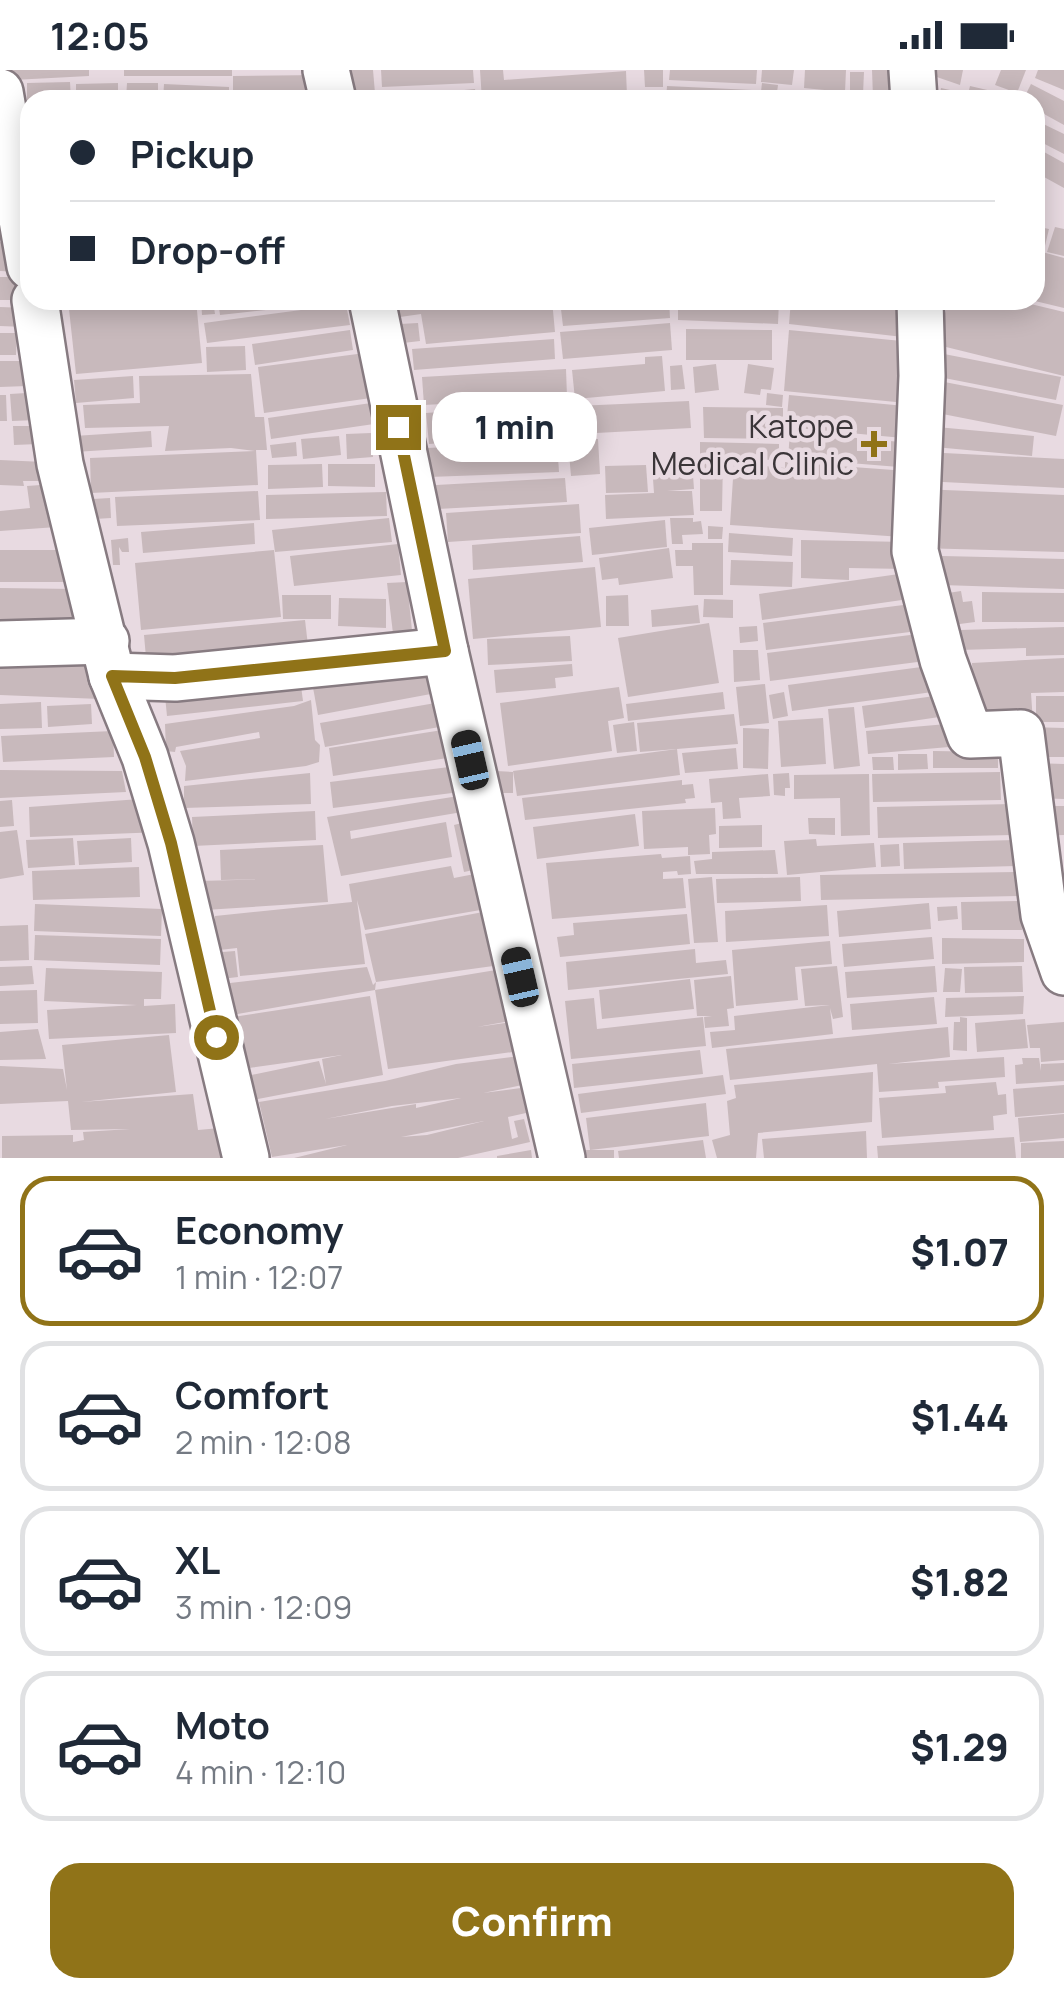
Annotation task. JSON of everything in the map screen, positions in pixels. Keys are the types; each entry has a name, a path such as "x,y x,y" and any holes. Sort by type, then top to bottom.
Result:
{"street":[{"path":"0,92 20,208"},
{"path":"37,310 60,464 109,658 171,843 246,1158"},
{"path":"374,310 445,651 562,1158"},
{"path":"920,310 922,376 915,551 944,660 970,735 1021,732 1044,915 1064,972"},
{"path":"0,644 109,658 175,678 445,651"}],"building":[{"path":"12,70 89,70 89,76 13,80"},
{"path":"124,70 232,70 232,76 124,76"},
{"path":"344,70 373,70 375,90 346,90"},
{"path":"381,70 473,70 474,83 382,87"},
{"path":"480,70 503,70 504,80 626,71 627,90 481,90"},
{"path":"644,70 663,70 663,87 645,87"},
{"path":"670,70 757,70 756,84 669,80"},
{"path":"762,70 794,70 792,85 761,82"},
{"path":"805,70 846,70 845,90 804,88"},
{"path":"872,70 894,70 895,90 873,90"},
{"path":"932,70 963,70 960,85 931,75"},
{"path":"1001,70 1026,70 1018,90 995,85"},
{"path":"1038,70 1064,70 1064,90 1035,78"},
{"path":"850,72 864,72 863,90 850,90"},
{"path":"320,75 320,90 233,90 233,76"},
{"path":"70,82 70,90 27,90 27,83"},
{"path":"118,83 118,90 76,90 76,84"},
{"path":"127,83 158,83 158,90 127,90"},
{"path":"762,83 778,85 777,90 761,90"},
{"path":"164,84 229,87 229,90 164,90"},
{"path":"667,86 752,90 667,90"},
{"path":"1045,91 1064,101 1064,125 1045,115"},
{"path":"1045,125 1064,134 1064,154 1045,144"},
{"path":"1045,153 1064,163 1064,188 1045,178"},
{"path":"1055,227 1064,229 1064,256 1047,252"},
{"path":"0,242 20,242 20,272 0,271"},
{"path":"1045,253 1064,258 1064,308 1045,303"},
{"path":"0,277 20,277 20,300 0,300"},
{"path":"0,307 26,310 25,327 0,326"},
{"path":"1045,307 1064,312 1064,376 938,345 946,310"},
{"path":"69,310 197,310 202,363 76,374"},
{"path":"219,310 266,310 220,315"},
{"path":"301,310 347,310 350,325 207,343 204,323"},
{"path":"384,310 553,310 555,332 426,344 421,314 386,319"},
{"path":"561,310 670,310 670,318 563,326"},
{"path":"678,310 779,310 778,324 678,320"},
{"path":"790,310 916,310 912,338 789,324"},
{"path":"418,323 420,341 403,343 400,324"},
{"path":"670,323 672,350 563,359 560,332"},
{"path":"686,329 772,330 772,360 686,360"},
{"path":"350,330 353,350 255,365 252,344"},
{"path":"789,330 912,342 906,403 784,391"},
{"path":"0,333 17,333 16,355 0,355"},
{"path":"554,339 555,359 414,370 412,349"},
{"path":"245,346 246,370 207,372 206,347"},
{"path":"365,353 371,398 264,413 258,367"},
{"path":"939,353 1061,377 1056,400 934,376"},
{"path":"662,356 665,391 575,399 572,370 645,364 645,357"},
{"path":"0,361 26,361 27,386 0,387"},
{"path":"716,364 719,390 695,393 693,367"},
{"path":"748,364 774,368 771,390 761,389 760,395 744,393"},
{"path":"682,365 685,389 671,390 670,366"},
{"path":"566,369 567,397 424,405 422,377"},
{"path":"251,374 255,417 264,417 267,450 256,450 258,485 91,493 90,458 255,451 165,451 169,426 85,428 83,405 140,403 139,376"},
{"path":"133,376 134,398 76,403 74,380"},
{"path":"929,379 1063,405 1056,436 922,410"},
{"path":"26,393 27,403 37,402 38,420 12,421 10,394"},
{"path":"767,393 783,395 782,407 766,405"},
{"path":"0,395 6,395 7,421 0,421"},
{"path":"789,395 905,406 903,438 786,427"},
{"path":"689,401 691,428 577,434 576,406"},
{"path":"569,402 571,433 429,444 426,413"},
{"path":"371,403 374,424 271,439 268,418"},
{"path":"703,407 783,408 783,439 704,438"},
{"path":"13,426 38,426 38,444 14,445"},
{"path":"926,426 1034,436 1032,456 924,446"},
{"path":"151,431 152,447 75,452 74,436"},
{"path":"790,432 901,442 899,467 788,458"},
{"path":"371,433 373,457 347,459 346,434"},
{"path":"339,436 341,455 303,459 301,439"},
{"path":"598,439 600,474 571,476 568,442"},
{"path":"296,442 297,456 272,458 270,445"},
{"path":"557,442 559,472 429,477 427,448"},
{"path":"700,442 779,444 779,460 723,459 722,511 700,511"},
{"path":"924,452 1064,459 1064,488 923,481"},
{"path":"0,460 44,462 44,481 23,481 24,486 0,485"},
{"path":"692,462 694,489 667,491 692,491 694,515 606,519 605,495 654,493 652,465"},
{"path":"785,462 907,471 902,537 730,525 734,463 785,468"},
{"path":"322,464 323,487 268,489 268,465"},
{"path":"328,464 375,464 375,487 328,486"},
{"path":"646,465 648,492 606,493 605,466"},
{"path":"565,478 567,502 438,509 436,485"},
{"path":"54,484 57,527 0,531 0,511 30,508 27,486"},
{"path":"920,489 1064,495 1064,552 919,548"},
{"path":"258,491 260,520 117,526 115,497"},
{"path":"386,492 387,516 266,519 266,495"},
{"path":"110,498 111,518 95,519 93,499"},
{"path":"579,504 581,533 448,542 446,513"},
{"path":"389,518 392,542 275,552 272,530"},
{"path":"670,518 701,521 703,534 682,535 683,544 672,544"},
{"path":"665,520 667,547 592,555 589,528"},
{"path":"254,523 255,544 143,553 141,532"},
{"path":"708,526 723,527 722,539 708,539"},
{"path":"729,533 793,538 792,556 728,552"},
{"path":"580,536 583,562 473,570 472,545"},
{"path":"128,538 129,552 122,552 119,547 120,565 113,565 111,540"},
{"path":"801,540 907,542 906,569 849,568 849,580 801,578"},
{"path":"692,543 723,543 723,595 694,595 693,566 676,566 675,550 692,550"},
{"path":"398,544 401,575 294,586 290,556"},
{"path":"669,548 673,578 619,585 618,578 602,580 599,558"},
{"path":"0,550 69,550 70,582 0,582"},
{"path":"274,550 281,617 141,630 135,563"},
{"path":"942,556 1064,559 1064,589 942,585"},
{"path":"731,560 793,562 792,587 730,585"},
{"path":"595,567 601,627 473,639 468,579"},
{"path":"913,572 916,598 762,620 759,594"},
{"path":"407,582 413,640 394,642 387,583"},
{"path":"0,588 75,589 74,634 0,631"},
{"path":"961,591 963,602 972,601 975,622 952,625 948,593"},
{"path":"982,592 1064,593 1064,622 982,622"},
{"path":"282,595 331,595 331,619 283,619"},
{"path":"628,595 629,626 606,626 606,596"},
{"path":"339,598 386,599 386,628 338,626"},
{"path":"704,599 733,600 733,618 703,617"},
{"path":"919,603 926,630 766,650 763,623"},
{"path":"698,605 700,623 652,627 651,610"},
{"path":"305,620 309,654 147,669 144,635"},
{"path":"709,623 719,683 628,697 618,638"},
{"path":"757,626 758,641 740,643 739,627"},
{"path":"1064,627 1064,655 1026,656 1026,648 960,650 960,630"},
{"path":"926,633 933,660 770,681 767,653"},
{"path":"570,636 572,661 488,665 487,639"},
{"path":"733,650 758,650 760,680 734,682"},
{"path":"0,657 101,661 100,699 0,695"},
{"path":"441,658 447,691 318,715 312,682"},
{"path":"1064,658 1064,692 1031,693 1033,723 975,717 972,663"},
{"path":"572,664 573,676 555,678 556,688 496,693 494,670"},
{"path":"936,665 940,691 792,711 788,685"},
{"path":"299,671 303,701 167,716 164,686"},
{"path":"765,684 769,723 740,726 736,687"},
{"path":"619,687 624,718 608,721 612,751 508,766 500,703"},
{"path":"723,692 725,709 628,721 626,704"},
{"path":"784,692 788,716 773,719 769,695"},
{"path":"942,695 946,716 865,728 862,706"},
{"path":"1036,696 1064,696 1064,722 1036,722"},
{"path":"311,700 315,740 320,745 319,762 185,781 186,766 180,751 260,738 259,732 166,751 165,724 294,706"},
{"path":"447,701 451,725 325,747 320,723"},
{"path":"41,702 42,728 0,729 0,704"},
{"path":"91,704 92,724 48,727 47,706"},
{"path":"854,707 860,766 834,769 828,709"},
{"path":"734,714 738,744 640,752 637,723"},
{"path":"823,718 826,764 781,767 778,721"},
{"path":"634,722 637,751 617,753 613,725"},
{"path":"947,724 949,747 868,754 866,731"},
{"path":"1028,727 1064,728 1064,757 1028,757"},
{"path":"455,728 460,756 333,776 329,748"},
{"path":"743,728 769,729 768,769 743,768"},
{"path":"113,731 114,757 3,762 1,736"},
{"path":"736,748 738,769 685,773 682,753"},
{"path":"677,749 680,775 517,796 513,771"},
{"path":"933,751 998,752 998,768 933,768"},
{"path":"898,754 927,754 928,769 898,770"},
{"path":"872,757 893,757 894,770 873,770"},
{"path":"1034,763 1064,764 1064,799 1034,798"},
{"path":"465,765 468,791 333,808 330,782"},
{"path":"0,770 122,771 126,792 0,798"},
{"path":"496,771 513,772 513,793 501,793"},
{"path":"1000,772 1001,800 873,802 872,774"},
{"path":"310,773 311,804 184,808 184,786"},
{"path":"789,773 790,788 785,788 785,796 774,795 773,774"},
{"path":"768,774 770,796 739,798 741,818 723,819 722,802 711,803 709,779"},
{"path":"869,774 870,835 841,836 840,798 794,799 794,775"},
{"path":"682,780 682,785 693,784 695,798 685,799 686,803 525,820 522,798"},
{"path":"471,794 474,810 350,831 351,839 446,822 452,857 341,876 327,817"},
{"path":"154,798 162,832 30,837 29,807"},
{"path":"12,800 14,826 0,827 0,801"},
{"path":"1012,804 1012,835 878,838 877,807"},
{"path":"1034,806 1064,806 1064,835 1034,836"},
{"path":"715,808 716,834 709,835 710,854 688,855 688,847 644,849 642,811"},
{"path":"315,811 316,840 193,846 192,817"},
{"path":"635,814 639,846 537,859 533,827"},
{"path":"481,818 492,866 464,872 454,825"},
{"path":"808,818 835,818 835,835 809,834"},
{"path":"762,825 762,847 719,848 719,826"},
{"path":"17,830 24,875 0,879 0,832"},
{"path":"73,838 75,865 28,868 26,840"},
{"path":"131,838 132,862 79,865 77,841"},
{"path":"816,839 817,846 874,843 876,867 787,875 784,841"},
{"path":"1015,840 1016,866 904,869 903,843"},
{"path":"899,844 900,866 881,867 880,845"},
{"path":"323,845 328,902 205,910 198,881 275,879 221,880 220,850"},
{"path":"775,850 778,874 696,874 694,861 712,859 712,852"},
{"path":"661,854 662,858 690,856 691,874 663,872 663,879 683,878 686,908 552,919 546,863"},
{"path":"451,866 454,878 485,872 492,908 365,930 357,900 365,964 240,976 237,948 211,951 208,921 215,920 215,916 352,902 349,884"},
{"path":"139,867 140,897 33,900 32,871"},
{"path":"1016,872 1019,896 821,900 820,875"},
{"path":"712,877 718,942 694,943 688,879"},
{"path":"800,877 801,901 717,903 716,879"},
{"path":"1021,901 1022,930 962,930 961,902"},
{"path":"929,903 931,929 839,937 837,911"},
{"path":"35,904 162,909 161,936 34,931"},
{"path":"827,905 829,936 726,942 725,911"},
{"path":"957,906 958,919 938,921 937,907"},
{"path":"494,910 508,964 376,982 365,934"},
{"path":"687,914 690,944 560,957 557,937 574,935 573,923"},
{"path":"28,925 29,960 0,961 0,926"},
{"path":"35,935 161,939 160,965 34,960"},
{"path":"932,937 934,959 844,967 842,944"},
{"path":"942,938 1024,939 1024,962 942,964"},
{"path":"830,941 832,964 795,967 798,1000 736,1006 732,950"},
{"path":"695,949 696,963 726,960 728,974 568,990 566,962"},
{"path":"235,951 238,977 213,980 210,953"},
{"path":"32,966 34,984 0,986 0,967"},
{"path":"837,966 843,1017 833,1019 830,1008 833,1034 712,1048 710,1032 735,1030 734,1016 830,1005 805,1006 801,969"},
{"path":"935,966 937,992 847,998 845,972"},
{"path":"1022,966 1023,992 965,993 964,967"},
{"path":"367,967 373,985 376,982 375,990 232,1015 230,983"},
{"path":"46,968 162,972 161,999 144,999 144,1006 175,1004 176,1033 49,1039 47,1010 137,1005 44,1001"},
{"path":"945,968 962,969 960,992 943,992"},
{"path":"502,969 510,1021 477,1027 511,1022 520,1051 388,1069 375,990"},
{"path":"731,976 734,1008 727,1009 729,1026 705,1028 704,1017 712,1016 697,1016 694,980"},
{"path":"690,979 694,1009 602,1019 599,990"},
{"path":"37,990 38,1023 0,1024 0,991"},
{"path":"370,996 383,1075 248,1101 242,1077 319,1061 326,1084 322,1059 342,1055 242,1069 233,1017"},
{"path":"1024,996 1023,1014 945,1017 946,998"},
{"path":"934,997 937,1024 852,1030 850,1004"},
{"path":"594,998 597,1029 703,1017 706,1046 571,1059 565,1001"},
{"path":"960,1017 967,1018 967,1051 953,1050 954,1022 960,1022"},
{"path":"1025,1019 1028,1048 977,1052 975,1023"},
{"path":"1064,1022 1064,1060 1041,1062 1040,1048 1030,1048 1027,1025"},
{"path":"948,1027 950,1057 888,1064 1004,1057 1005,1077 938,1082 939,1088 879,1092 877,1064 730,1080 726,1049"},
{"path":"38,1029 46,1059 0,1060 0,1032"},
{"path":"169,1035 176,1092 81,1102 193,1094 198,1130 220,1128 223,1158 2,1158 2,1136 73,1135 73,1142 84,1140 83,1132 130,1129 71,1130 68,1101 0,1104 0,1066 63,1069 67,1090 62,1045"},
{"path":"700,1050 703,1074 574,1088 572,1064"},
{"path":"527,1055 532,1083 483,1093 521,1088 526,1113 508,1117 512,1139 518,1137 514,1121 524,1119 530,1142 458,1158 294,1158 347,1145 272,1157 259,1102 385,1081 456,1064","holes":["461,1098 416,1108 416,1104 325,1119 392,1106","484,1121 427,1135 401,1137"]},
{"path":"1022,1058 1039,1058 1041,1071 1041,1064 1064,1063 1064,1081 1016,1084 1015,1065 1023,1064"},
{"path":"873,1072 872,1122 758,1133 756,1158 717,1158 712,1140 730,1135 727,1101 736,1098 734,1085"},
{"path":"723,1075 726,1094 581,1113 578,1094"},
{"path":"996,1082 998,1095 1006,1094 1007,1114 993,1116 994,1130 882,1138 879,1098 946,1093 945,1086"},
{"path":"1064,1085 1064,1113 1015,1117 1013,1089"},
{"path":"706,1103 709,1136 590,1150 586,1118"},
{"path":"1064,1114 1064,1138 1020,1142 1018,1118"},
{"path":"866,1131 867,1158 764,1158 762,1139"},
{"path":"1014,1137 1016,1158 878,1158 877,1146"},
{"path":"703,1140 706,1158 619,1158 618,1151"},
{"path":"1064,1141 1064,1158 1021,1158 1021,1143"},
{"path":"531,1150 532,1158 497,1158 497,1156"},
{"path":"586,1150 614,1150 614,1158 587,1158"}],"place":[{"name":"Katope Medical Clinic","path":"874,444"}],"route":[{"path":"216,1037 171,843 145,757 112,676 175,678 445,651 398,427"}]}
